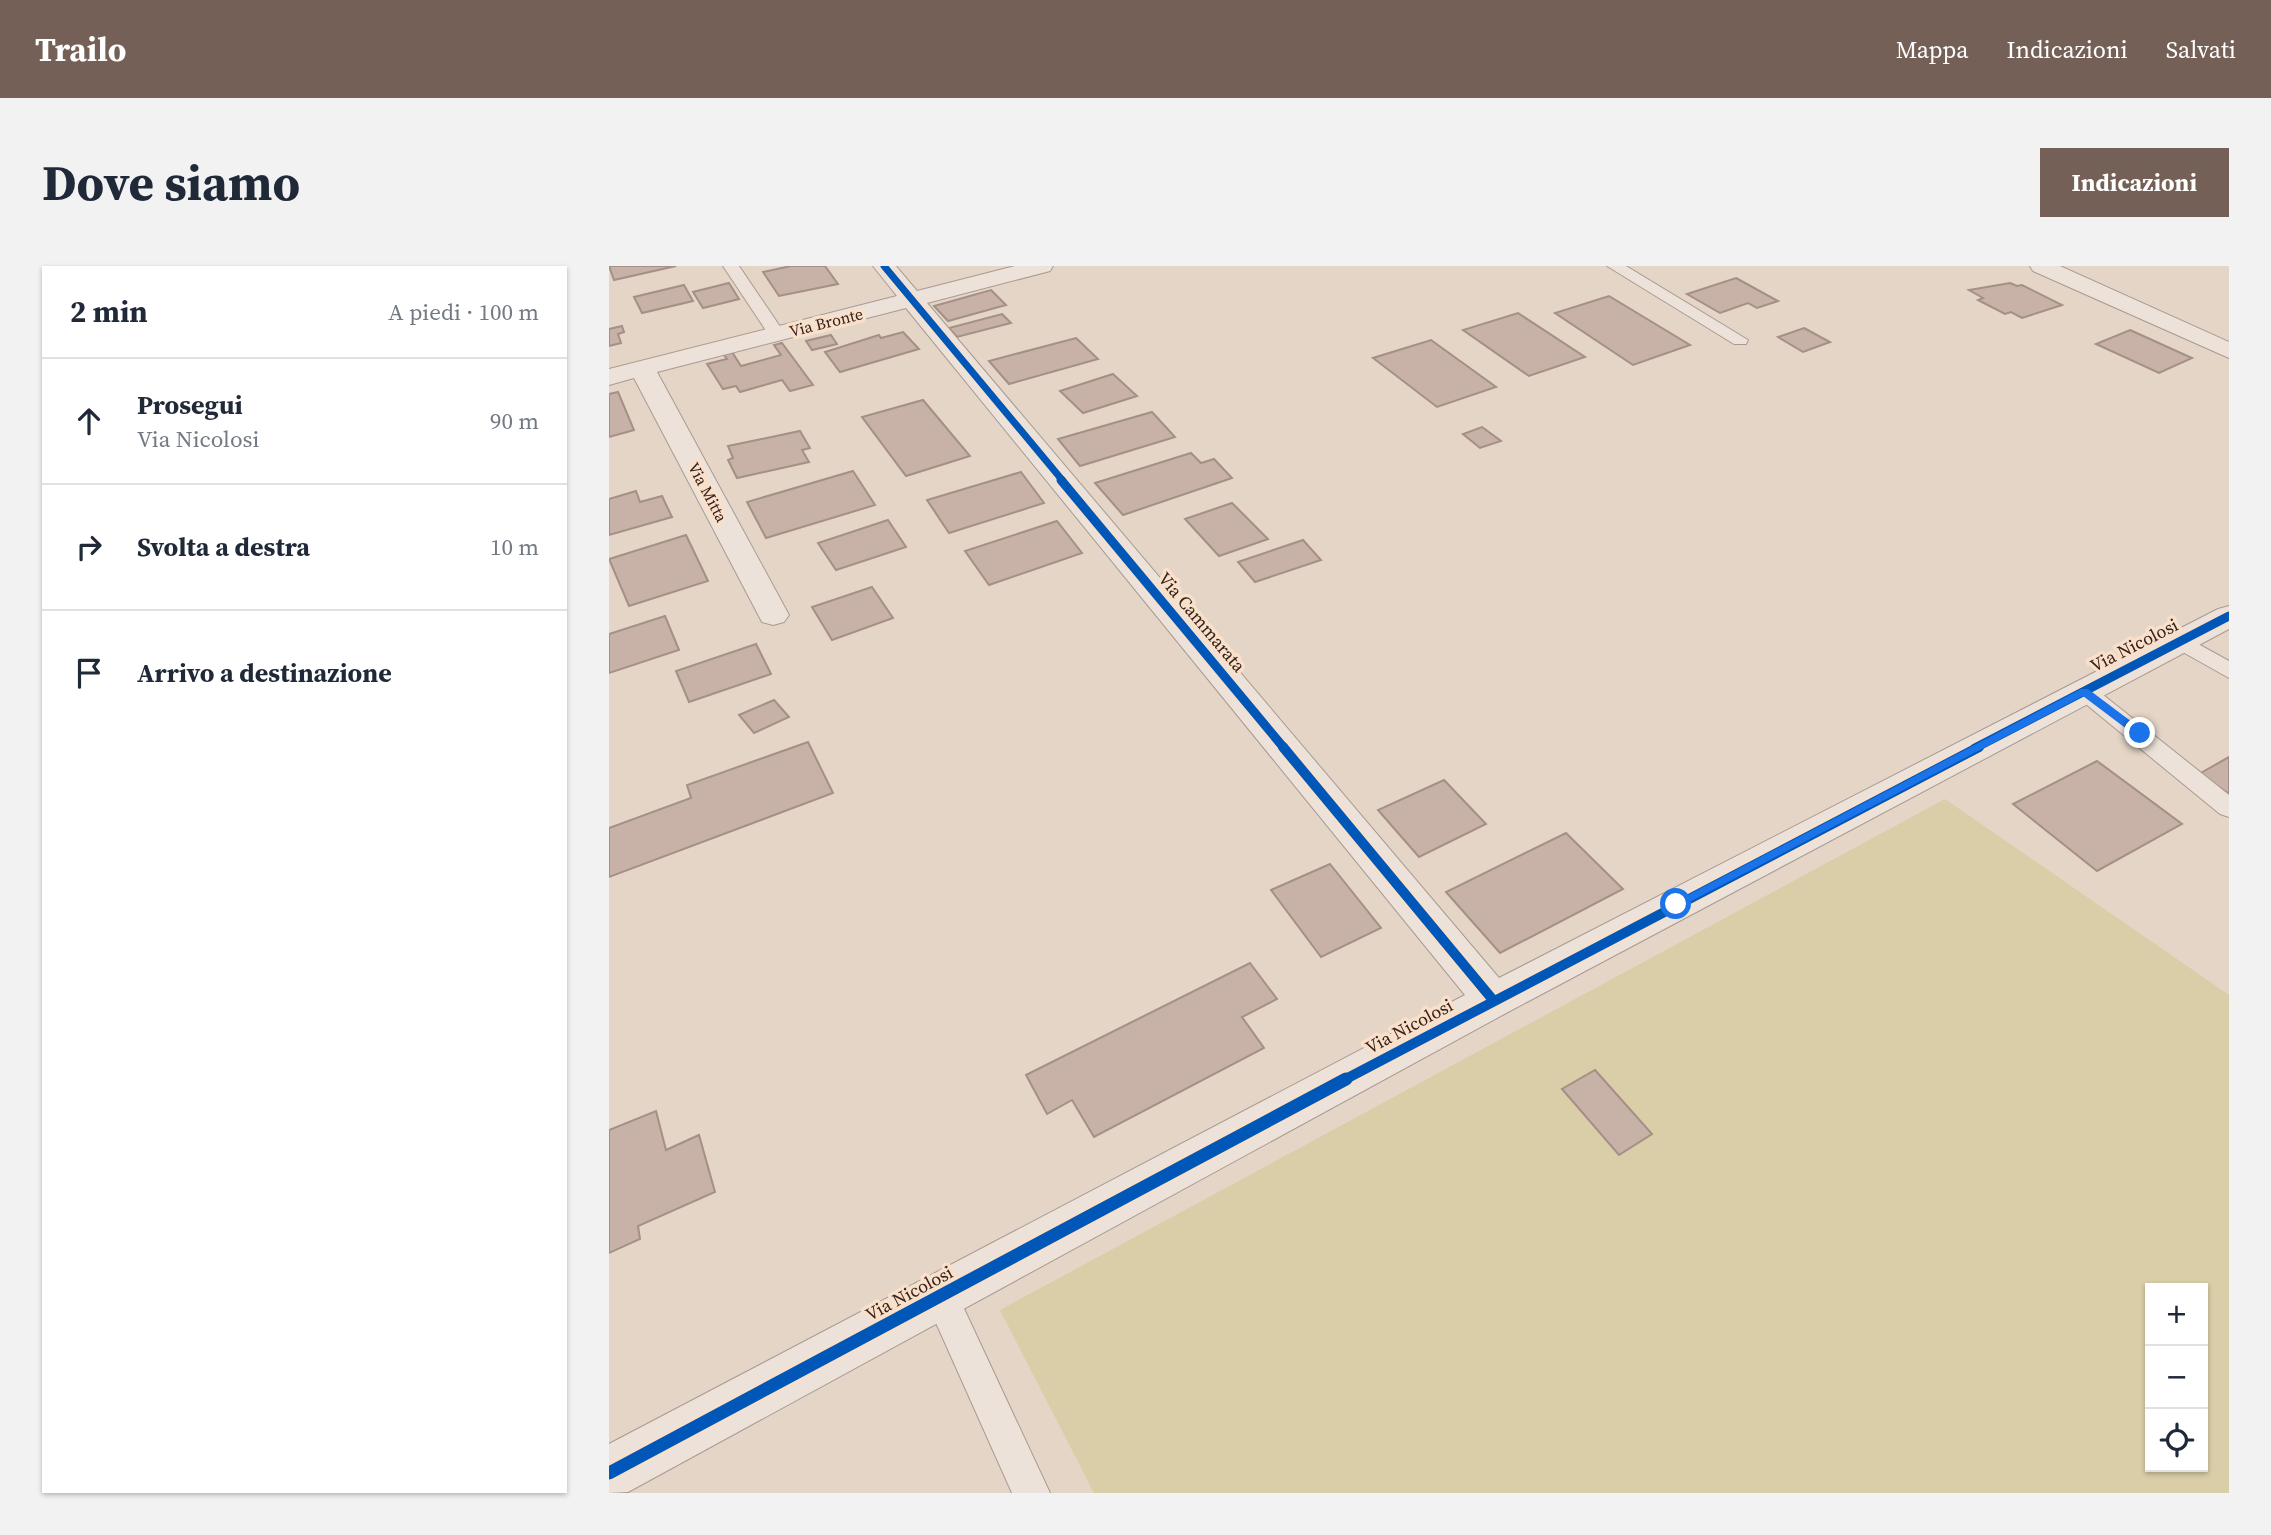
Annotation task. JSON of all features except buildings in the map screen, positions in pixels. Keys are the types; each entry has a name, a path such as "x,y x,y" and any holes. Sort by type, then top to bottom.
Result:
{"street":[{"name":"Via Cammarata","path":"884,266 1493,1000"},
{"name":"Via Bronte","path":"609,377 1042,266"},
{"path":"2041,266 2229,351"},
{"name":"Via Mitta","path":"642,369 773,615"},
{"name":"Via Nicolosi","path":"609,1473 1493,1000 2229,616"}],"lane":[{"path":"731,266 777,334"},
{"path":"1615,266 1740,340"},
{"path":"2180,641 2229,671"},
{"path":"2084,691 2229,808"},
{"path":"941,1296 1031,1493"}],"shaded area":[{"path":"1945,799 2229,995 2229,1493 1094,1493 1000,1310"}],"cycle path":[{"path":"884,266 1493,1000"},
{"path":"609,1473 1493,1000 2229,616"}],"route":[{"path":"1676,904 2084,691 2140,733"}]}
